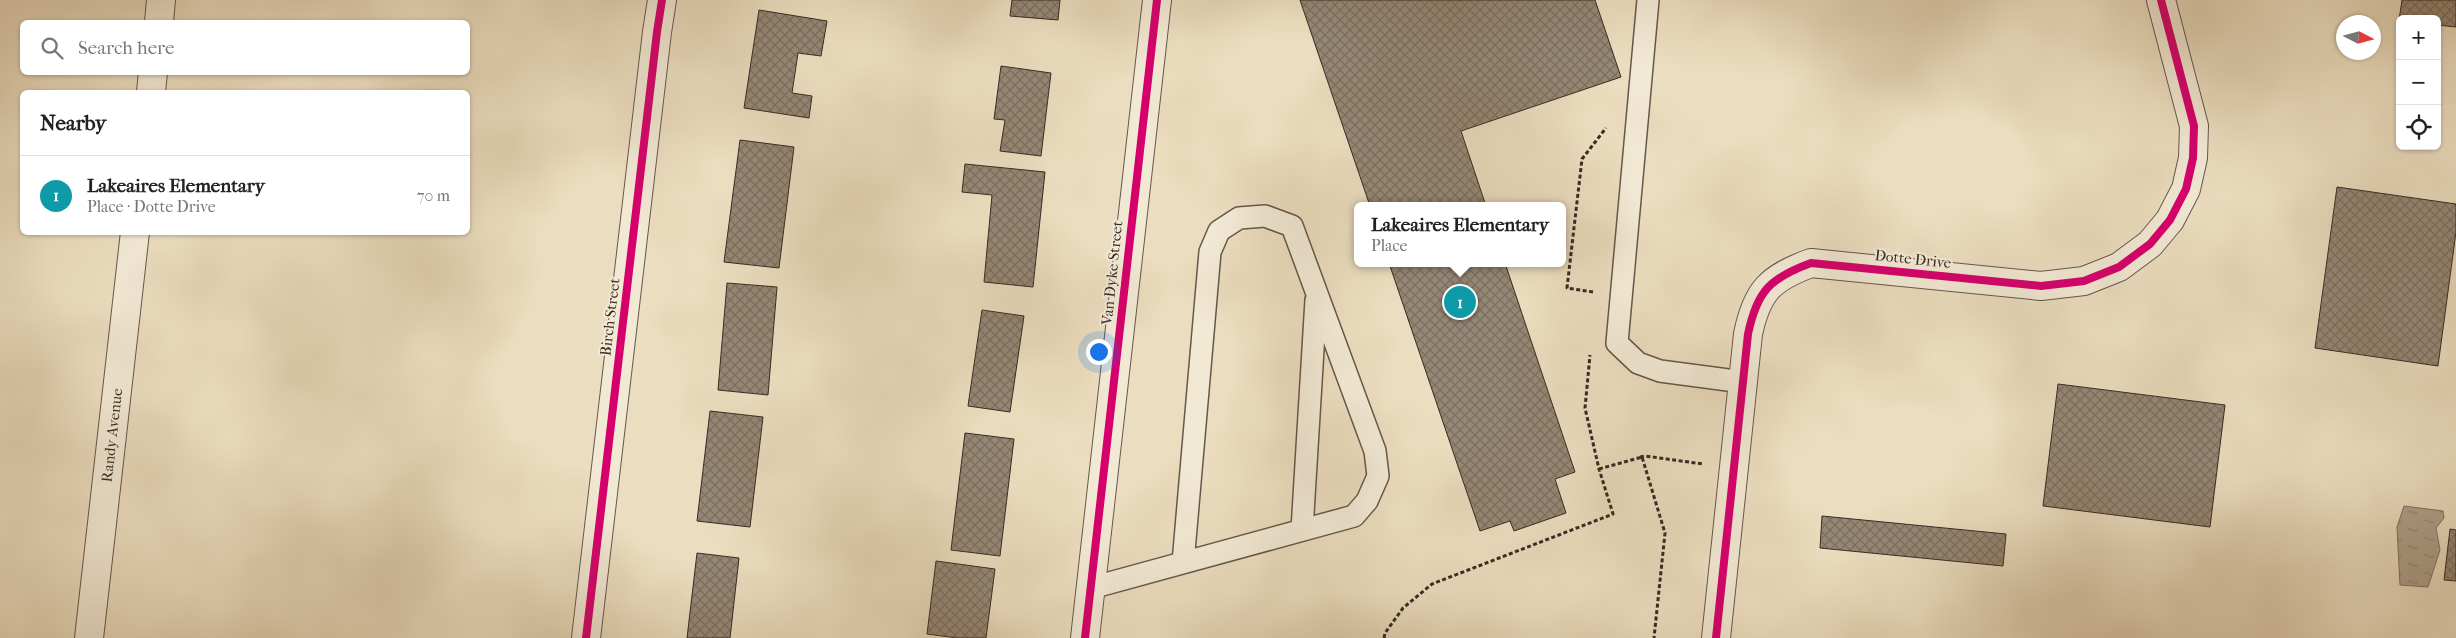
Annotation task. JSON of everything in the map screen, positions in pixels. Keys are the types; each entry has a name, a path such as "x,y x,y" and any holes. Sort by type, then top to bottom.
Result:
{"street":[{"path":"159,20 162,0"},
{"name":"Birch Street","path":"586,638 656,32 662,0"},
{"name":"Van Dyke Street","path":"1085,638 1157,0"},
{"name":"Dotte Drive","path":"1716,638 1748,334 1753,308 1767,287 1788,272 1811,263 2041,286 2084,281 2119,267 2150,244 2170,220 2186,189 2193,158 2194,126 2161,0"},
{"path":"151,90 153,75"},
{"name":"Randy Avenue","path":"89,638 135,235"}],"lane":[{"path":"1648,0 1617,343 1638,363 1660,370 1743,382"},
{"path":"1091,588 1183,563 1302,530 1354,516 1368,501 1378,476 1375,451 1292,226 1265,216 1239,218 1219,231 1210,252 1183,563"},
{"path":"1302,530 1316,292"}],"path":[{"path":"1595,302 1596,292 1566,288 1582,159 1612,120"},
{"path":"1384,638 1385,632 1403,608 1432,584 1613,514 1599,469 1585,408 1590,350"},
{"path":"1599,469 1644,456 1734,466"},
{"path":"1599,469 1642,457 1665,533 1654,638"}],"water":[{"path":"2404,506 2443,511 2444,518 2436,528 2440,550 2428,587 2400,585 2397,527"}],"building":[{"path":"1012,0 1060,0 1058,20 1010,16"},
{"path":"1300,0 1595,0 1621,77 1461,131 1485,202 1369,202"},
{"path":"2402,0 2456,0 2456,27 2441,25 2441,15 2400,15"},
{"path":"759,10 827,21 821,56 798,53 792,93 812,96 809,118 744,108"},
{"path":"1001,66 1051,73 1041,156 1000,151 1005,120 994,119"},
{"path":"740,140 794,147 779,268 724,262"},
{"path":"965,164 1045,172 1033,287 984,282 992,195 962,192"},
{"path":"2337,187 2456,204 2456,232 2438,366 2315,348"},
{"path":"1390,267 1506,267 1575,472 1555,479 1566,513 1514,531 1510,521 1480,531"},
{"path":"727,283 777,287 768,395 718,390"},
{"path":"982,310 1024,316 1010,412 968,406"},
{"path":"2058,384 2225,405 2210,527 2043,506"},
{"path":"710,411 763,417 750,527 697,521"},
{"path":"965,433 1014,439 1000,556 951,550"},
{"path":"1822,516 2006,534 2003,566 1820,548"},
{"path":"2450,529 2456,530 2456,581 2444,580"},
{"path":"697,553 739,558 730,638 687,638"},
{"path":"936,561 995,569 986,638 957,638 927,634"}],"cycle path":[{"path":"586,638 662,0"},
{"path":"1085,638 1157,0"},
{"path":"1716,638 1748,334 1756,307 1767,288 1785,274 1811,263 2041,286 2084,281 2119,267 2150,244 2170,220 2186,189 2193,158 2194,126 2161,0"}],"place":[{"name":"Lakeaires Elementary","path":"1460,302"}]}
